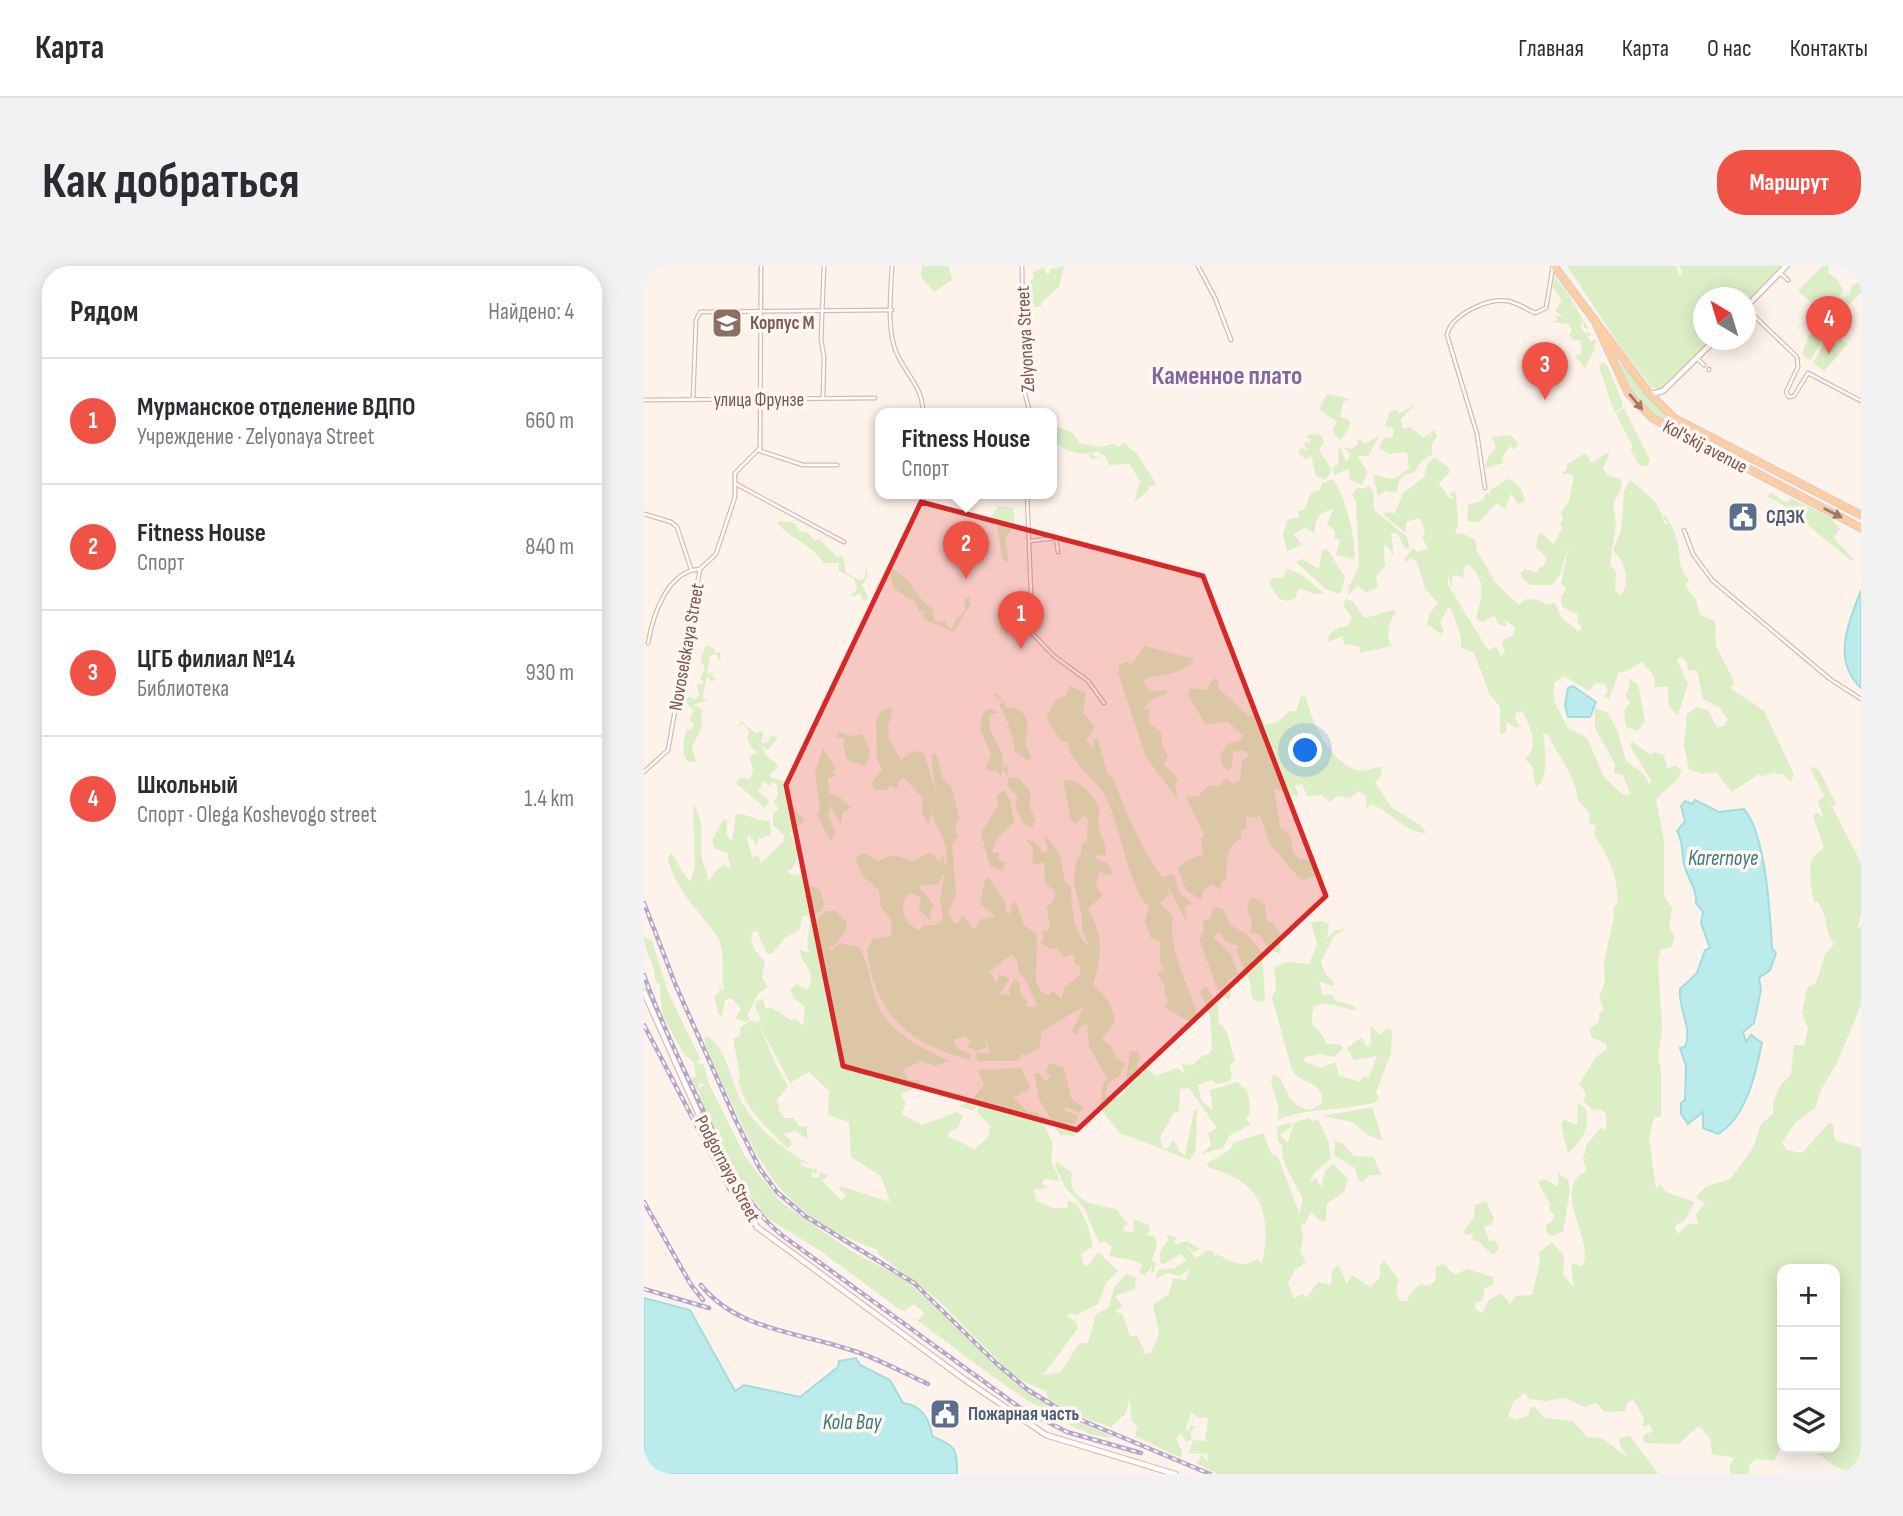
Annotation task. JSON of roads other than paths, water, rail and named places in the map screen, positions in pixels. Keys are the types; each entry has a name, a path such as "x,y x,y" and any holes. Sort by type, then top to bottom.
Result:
{"main road":[{"name":"Kol'skij avenue","path":"1553,266 1649,393 1664,408 1699,432 1861,515"},
{"path":"1756,297 1786,266"},
{"name":"Kol'skij avenue","path":"1594,319 1615,369 1628,393 1644,412 1693,441 1861,528"},
{"path":"1649,393 1663,391 1705,350"},
{"path":"1615,369 1619,360 1630,367"},
{"path":"1663,391 1664,408"},
{"path":"1693,441 1699,440 1699,432"},
{"name":"Podgornaya Street","path":"644,992 710,1141 757,1227 979,1390 1052,1439 1175,1474"}],"street":[{"path":"761,266 760,448 763,452 803,465 837,464"},
{"path":"823,399 824,357 821,340 824,266"},
{"path":"891,266 896,353 922,394 923,408"},
{"name":"Zelyonaya Street","path":"1022,266 1024,390 1029,408"},
{"path":"1198,266 1215,298 1231,341"},
{"path":"1485,488 1477,433 1447,335 1448,330 1472,309 1485,304 1504,300 1535,313 1546,308 1553,266"},
{"path":"1780,272 1788,280"},
{"path":"693,400 696,320 700,312 892,310"},
{"path":"1756,318 1797,357 1798,367 1786,391 1788,397 1794,396 1808,373 1861,401"},
{"path":"1697,358 1704,365"},
{"name":"улица Фрунзе","path":"644,400 875,398"},
{"name":"Novoselskaya Street","path":"644,772 668,750 700,569 716,554 735,497 735,473 760,448"},
{"path":"735,483 844,542"},
{"path":"1027,499 1030,602 1024,617 1026,627 1054,656 1088,681 1104,703"},
{"path":"644,514 671,522 677,527 691,570"},
{"path":"1684,530 1693,554 1712,580 1830,679 1861,699"},
{"path":"1030,541 1056,538 1058,551"},
{"path":"648,643 659,600 683,573 700,569"}],"water":[{"path":"1861,590 1861,688 1847,666 1845,641"},
{"path":"1573,686 1596,702 1590,717 1568,717 1565,705 1568,688"},
{"name":"Karernoye","path":"1695,800 1719,812 1744,809 1751,821 1762,855 1772,948 1776,953 1770,970 1759,978 1761,990 1754,1023 1743,1032 1746,1042 1751,1035 1762,1043 1753,1081 1736,1117 1718,1134 1703,1128 1703,1112 1688,1124 1681,1114 1681,1103 1685,1100 1686,1066 1680,1048 1685,1047 1687,1032 1680,989 1697,973 1705,950 1710,948 1701,923 1703,912 1696,903 1695,893 1685,869 1677,831 1685,821 1681,806 1685,801 1692,804"},
{"name":"Kola Bay","path":"644,1298 690,1310 735,1391 744,1385 800,1397 838,1367 839,1361 856,1358 860,1365 890,1380 903,1403 924,1414 932,1436 954,1449 957,1474 644,1474"}],"railway":[{"path":"644,903 676,986 737,1123 760,1169 777,1192 805,1216 914,1283 996,1363 1028,1390 1069,1415 1210,1474"},
{"path":"644,975 673,1045 729,1164 747,1196 769,1224 1019,1407 1067,1432 1141,1453"},
{"path":"644,1025 730,1190 751,1213"},
{"path":"644,1202 691,1285 703,1300"},
{"path":"701,1285 715,1300 751,1321 863,1354 928,1384"},
{"path":"644,1289 709,1308"}],"place":[{"name":"Корпус M","path":"727,323"},
{"name":"Школьный","path":"1829,354"},
{"name":"ЦГБ филиал №14","path":"1545,400"},
{"name":"СДЭК","path":"1743,517"},
{"name":"Fitness House","path":"966,579"},
{"name":"Мурманское отделение ВДПО","path":"1021,649"},
{"name":"Пожарная часть","path":"945,1414"}],"district":[{"name":"Каменное плато","path":"1227,376"}]}
